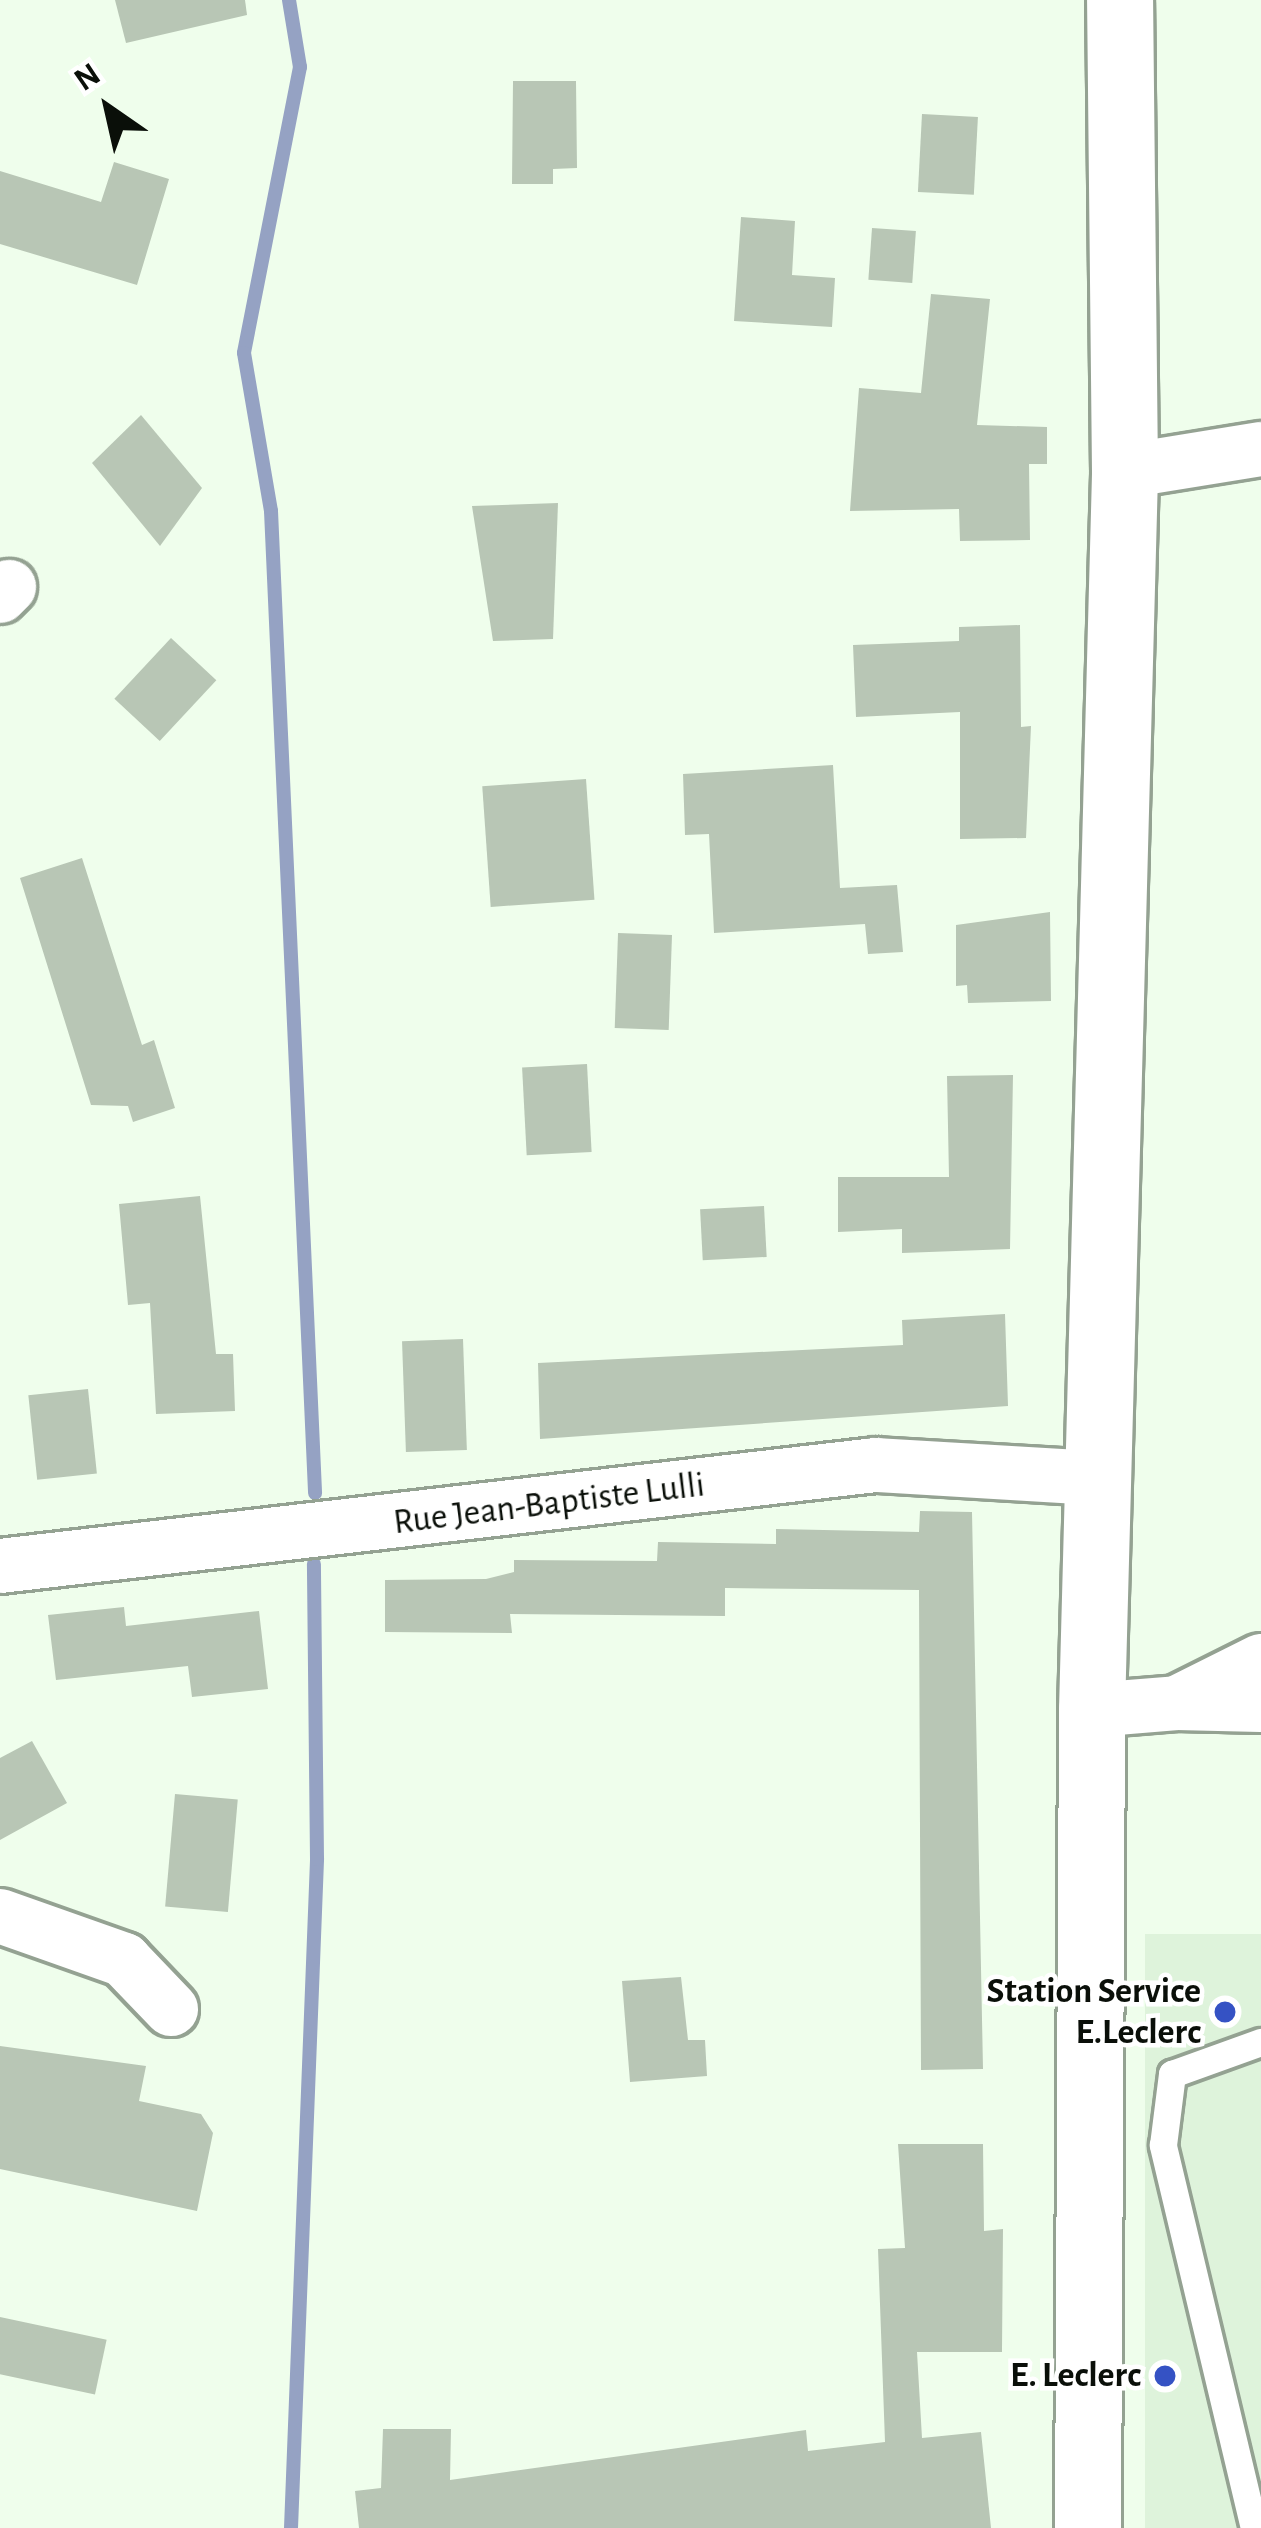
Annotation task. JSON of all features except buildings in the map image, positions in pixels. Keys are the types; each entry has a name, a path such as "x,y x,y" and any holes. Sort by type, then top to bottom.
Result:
{"main road":[{"path":"1088,2528 1092,1710 1125,471 1120,0"}],"street":[{"path":"1125,471 1261,449"},
{"name":"Rue Jean-Baptiste Lulli","path":"0,1566 876,1465 1098,1478"},
{"path":"1177,1703 1261,1661"},
{"path":"1092,1710 1177,1703 1261,1705"},
{"path":"0,1916 124,1960 171,2009"}],"lane":[{"path":"1254,2528 1163,2144 1172,2074 1261,2042"}],"shaded area":[{"path":"1145,1934 1261,1934 1261,2528 1145,2528"}],"waterway":[{"path":"289,0 300,67 244,353 271,511 315,1493"},
{"path":"291,2528 317,1859 314,1564"}],"place":[{"name":"Station Service E.Leclerc","path":"1225,2012"},
{"name":"E. Leclerc","path":"1165,2376"}]}
